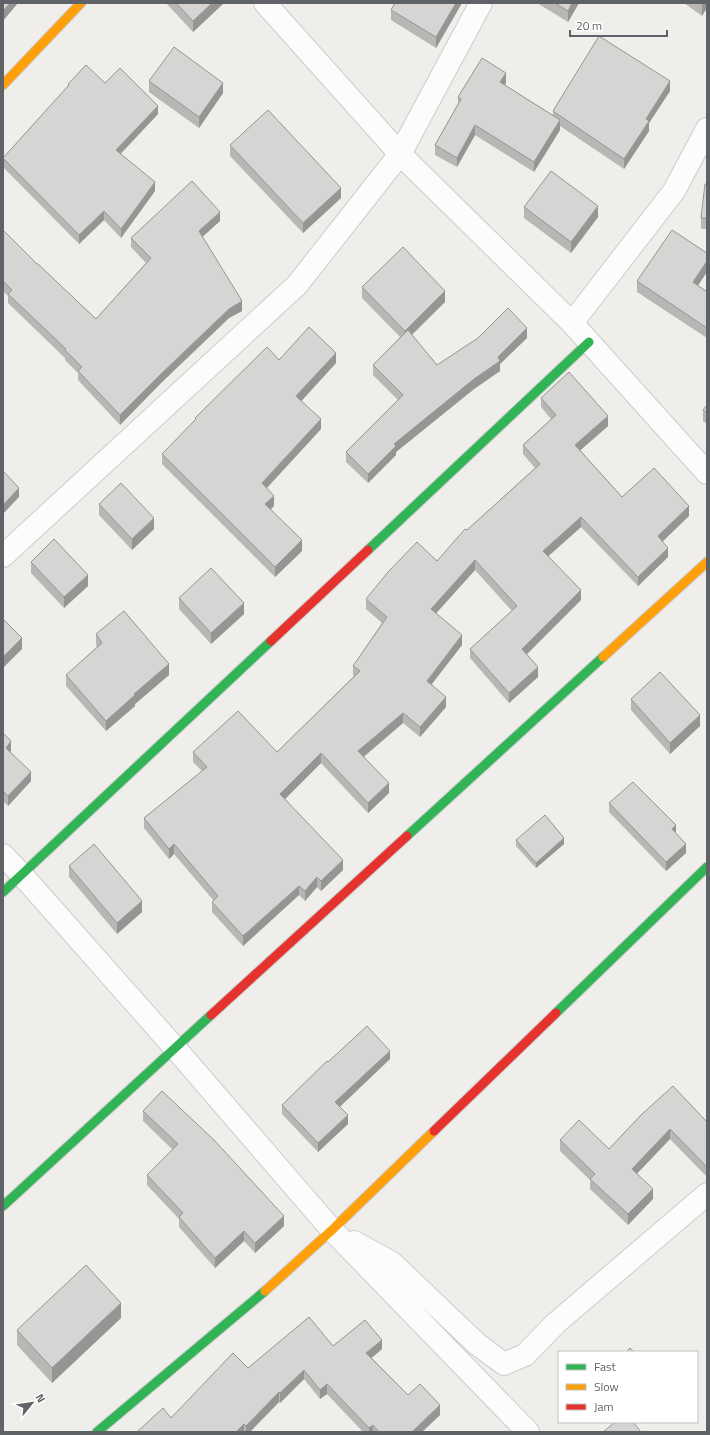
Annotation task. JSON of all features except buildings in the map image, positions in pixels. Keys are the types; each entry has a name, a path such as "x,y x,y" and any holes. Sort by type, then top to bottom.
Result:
{"street":[{"path":"3,85 81,3"},
{"path":"265,3 400,154 572,323 707,473"},
{"path":"3,556 297,285 400,154 481,3"},
{"path":"572,323 674,191 707,129"},
{"path":"3,892 589,342"},
{"path":"3,1206 707,562"},
{"path":"3,855 175,1048 332,1230 528,1432"},
{"path":"97,1432 275,1282 332,1230 707,867"},
{"path":"332,1230 392,1263 477,1344 504,1364 524,1355 556,1323 707,1194"}],"traffic: fast":[{"path":"368,550 589,342"},
{"path":"3,892 271,641"},
{"path":"407,836 603,657"},
{"path":"556,1013 707,867"},
{"path":"3,1206 211,1015"},
{"path":"97,1432 265,1291"}],"traffic: slow":[{"path":"3,85 81,3"},
{"path":"603,657 707,562"},
{"path":"265,1291 332,1230 434,1131"}],"traffic: jam":[{"path":"271,641 368,550"},
{"path":"211,1015 407,836"},
{"path":"434,1131 556,1013"}]}
